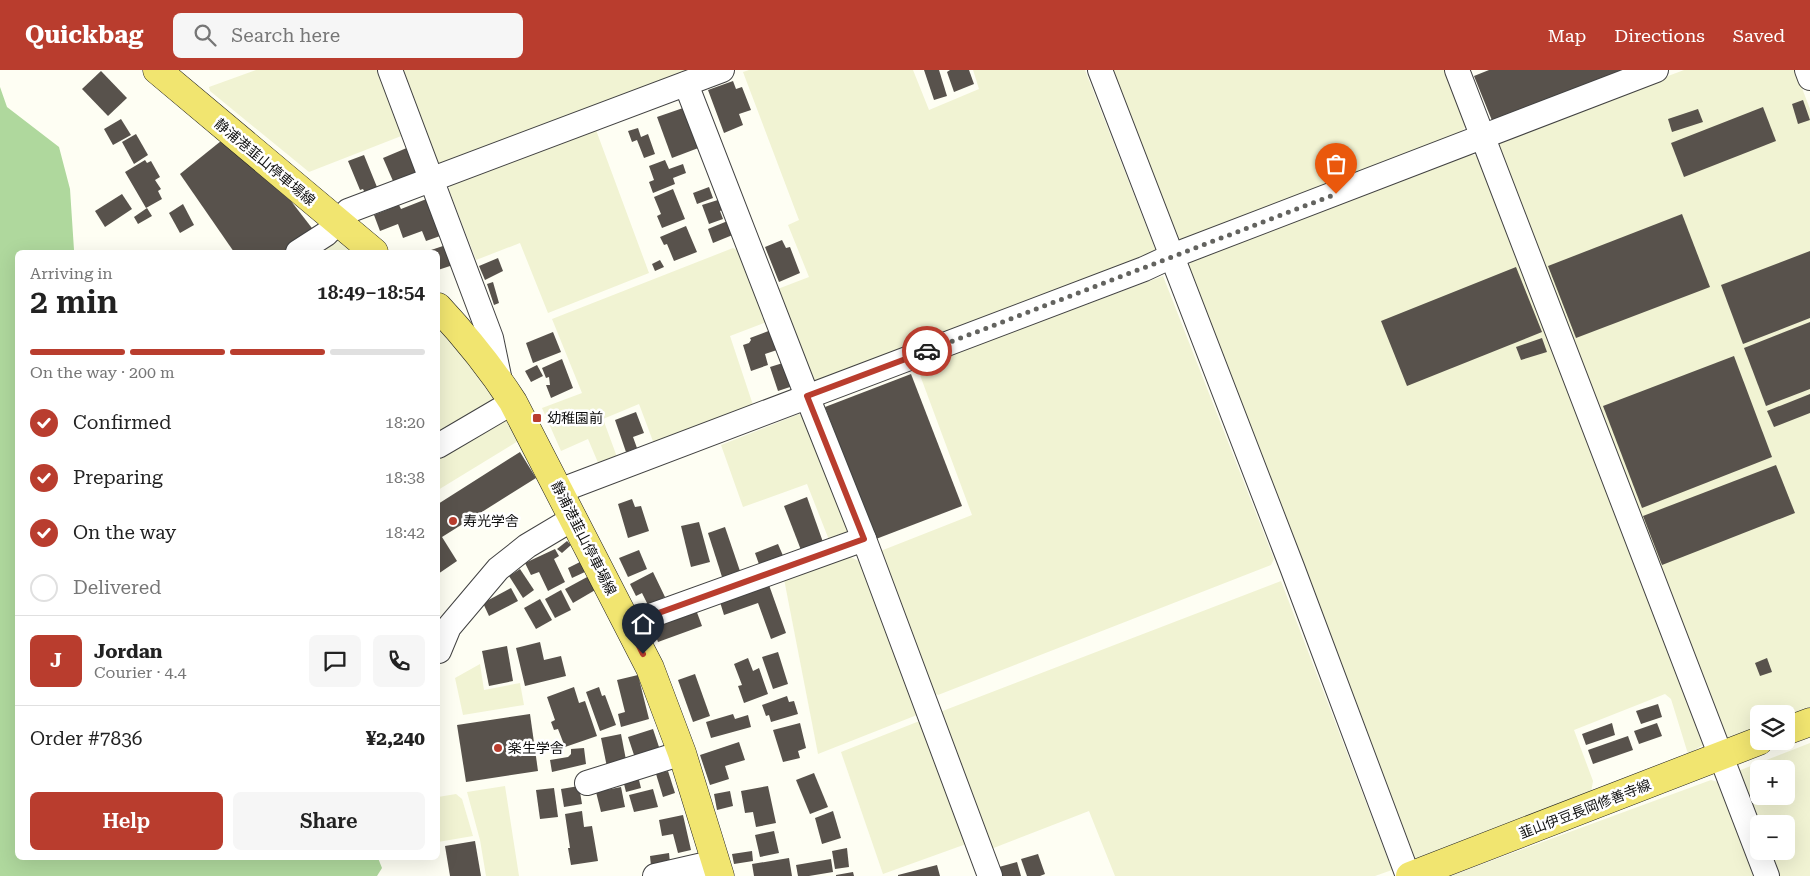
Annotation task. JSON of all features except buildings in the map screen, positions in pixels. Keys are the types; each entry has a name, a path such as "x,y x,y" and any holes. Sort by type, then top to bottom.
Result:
{"main road":[{"name":"静浦港韮山停車場線","path":"157,70 372,250"},
{"name":"静浦港韮山停車場線","path":"440,309 507,392 574,518 650,668 682,753 718,869"},
{"path":"1795,728 1810,722"},
{"name":"韮山伊豆長岡修善寺線","path":"1409,876 1750,745"}],"street":[{"path":"390,70 490,338 507,392 440,444"},
{"path":"301,250 326,234 348,211 432,181 722,70"},
{"path":"1100,70 1409,876"},
{"path":"1457,70 1767,876"},
{"path":"559,491 1144,269 1172,256 1656,70"},
{"path":"1807,70 1810,78"},
{"path":"686,84 864,539 990,876"},
{"path":"440,649 449,626 498,569 528,546 574,518"},
{"path":"628,624 864,539"},
{"path":"587,783 682,753"},
{"path":"654,876 718,869"}],"green space":[{"path":"256,70 384,70 409,133 309,172 210,91 209,87"},
{"path":"398,70 696,70 441,168 434,165"},
{"path":"749,70 913,70 929,110 979,89 973,70 1085,70 1156,251 817,381 807,380 775,290 809,277 788,225 799,220 743,72"},
{"path":"1111,70 1446,70 1467,124 1459,136 1184,242 1171,235"},
{"path":"1684,70 1795,70 1810,109 1810,713 1795,719 1795,705 1750,705 1750,734 1722,740 1496,152 1501,139"},
{"path":"0,87 7,107 59,147 70,189 74,250 15,250 15,860 379,860 382,868 377,876 0,876"},
{"path":"596,130 649,273 548,313 520,243 476,260 449,190 451,183"},
{"path":"1467,154 1479,156 1705,744 1688,754 1671,699 1665,694 1574,730 1593,781 1591,793 1417,859 1408,853 1186,269 1195,257"},
{"path":"336,235 355,250 313,250"},
{"path":"733,248 743,253 769,321 730,336 753,405 654,444 639,404 603,419 617,457 599,465 588,439 561,451 542,408 582,393 552,319"},
{"path":"1163,276 1274,559 1271,565 938,695 929,691 878,552 972,515 917,367"},
{"path":"440,327 469,360 497,404 440,437"},
{"path":"799,414 808,421 852,536 831,545 807,484 743,507 721,445"},
{"path":"505,416 518,441 440,489 440,453"},
{"path":"850,557 859,561 917,715 818,754 784,579"},
{"path":"1281,581 1392,870 1375,876 1115,876 1089,811 991,849 940,712"},
{"path":"480,664 484,690 520,683 524,705 463,715 455,678"},
{"path":"921,722 969,843 883,874 841,752"},
{"path":"1810,743 1810,876 1774,876 1768,860 1795,860 1795,815 1755,815 1751,805 1795,805 1795,760 1766,760"},
{"path":"1750,766 1750,801 1738,771"},
{"path":"1711,780 1721,783 1756,876 1450,876"},
{"path":"505,786 519,876 486,876 480,840 467,792"},
{"path":"456,794 462,799 473,836 440,842 440,797"}],"way so far":[{"path":"927,351 1336,194"}],"place":[{"name":"幼稚園前","path":"537,418"},
{"name":"寿光学舎","path":"453,521"},
{"name":"楽生学舎","path":"498,748"}],"route":[{"path":"643,654 628,624 864,539 807,396 927,351"}]}
